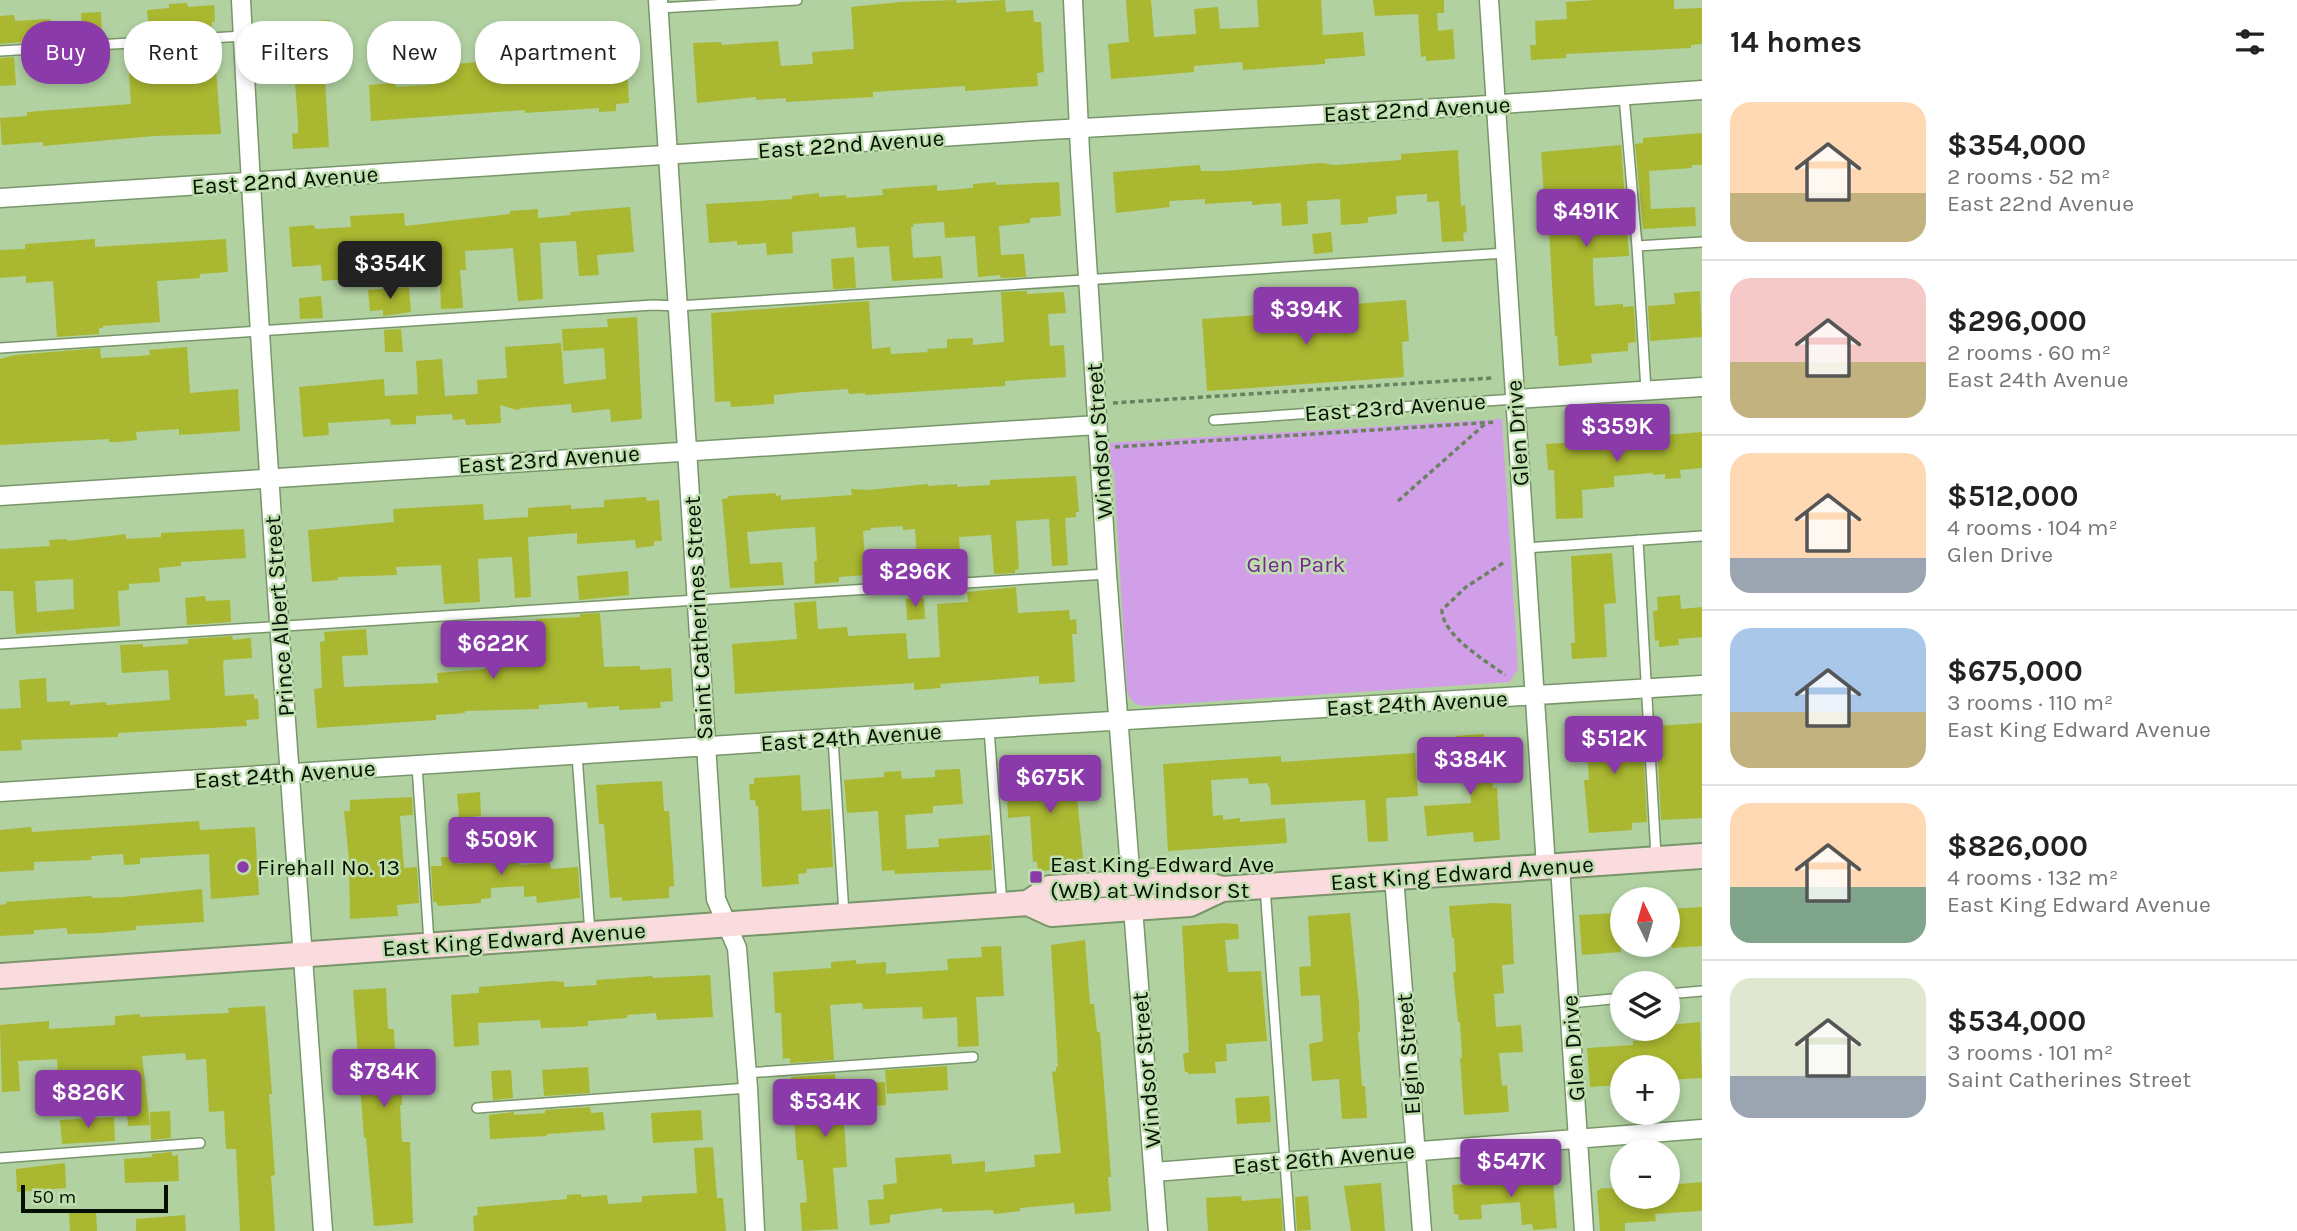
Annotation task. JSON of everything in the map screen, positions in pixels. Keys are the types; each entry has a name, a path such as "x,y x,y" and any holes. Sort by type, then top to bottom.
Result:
{"main road":[{"name":"East King Edward Avenue","path":"0,976 1002,904 1028,903 1052,914 1190,904 1222,890 1265,886 1702,856"},
{"name":"East King Edward Avenue","path":"1028,903 1050,888 1131,882 1188,879 1222,890"}],"street":[{"name":"Prince Albert Street","path":"241,0 242,21"},
{"name":"Windsor Street","path":"1073,0 1097,425 1131,882"},
{"name":"Glen Drive","path":"1489,0 1534,696 1570,1003 1584,1231"},
{"name":"Saint Catherines Street","path":"658,4 716,900 737,948 755,1231"},
{"name":"Prince Albert Street","path":"245,84 289,773 323,1231"},
{"name":"East 22nd Avenue","path":"0,198 1702,90"},
{"name":"East 23rd Avenue","path":"1515,399 1702,387"},
{"name":"East 23rd Avenue","path":"0,496 1097,425"},
{"name":"East 24th Avenue","path":"0,792 1702,685"},
{"name":"Elgin Street","path":"1394,877 1422,1231"},
{"name":"Windsor Street","path":"1133,908 1158,1231"},
{"name":"East 26th Avenue","path":"1154,1172 1702,1129"}],"lane":[{"path":"658,4 797,0"},
{"path":"0,51 236,36"},
{"path":"1624,96 1646,390"},
{"path":"1637,246 1702,243"},
{"path":"0,348 1506,253"},
{"name":"East 23rd Avenue","path":"1214,420 1515,399"},
{"path":"1525,548 1702,536"},
{"path":"1638,540 1656,859"},
{"path":"0,644 1107,574"},
{"path":"989,729 1002,904"},
{"path":"833,738 844,916"},
{"path":"577,755 590,934"},
{"path":"417,766 429,946"},
{"path":"1265,886 1290,1231"},
{"path":"1680,993 1702,991"},
{"path":"1570,1003 1610,999"},
{"path":"477,1108 974,1057"},
{"path":"0,1158 200,1143"}],"path":[{"path":"1106,403 1492,378"},
{"path":"1398,501 1486,422"},
{"path":"1109,447 1496,422"},
{"path":"1503,563 1466,587 1442,610 1442,619 1456,637 1505,675"}],"green space":[{"name":"Glen Park","path":"1502,419 1518,669 1510,682 1144,706 1132,700 1127,692 1114,471 1110,466 1109,443"}],"building":[{"path":"956,0 957,3 1005,0 1006,12 1033,10 1034,22 1041,22 1044,72 1037,73 1038,86 965,91 965,86 873,92 873,97 786,102 786,98 756,100 756,97 697,103 693,43 721,42 722,45 778,41 781,66 813,64 812,52 854,49 851,7"},
{"path":"1126,0 1151,0 1154,37 1196,34 1194,9 1218,7 1220,29 1259,27 1257,0 1321,0 1323,35 1363,32 1365,56 1325,59 1325,64 1243,70 1242,62 1194,66 1194,72 1111,79 1108,44 1129,42"},
{"path":"1373,0 1444,0 1444,13 1437,13 1438,31 1453,29 1455,59 1426,61 1426,56 1421,57 1418,14 1375,16"},
{"path":"1674,0 1674,9 1702,8 1702,44 1691,45 1691,48 1566,54 1566,58 1531,60 1530,45 1536,45 1535,21 1567,19 1566,2"},
{"path":"187,3 188,7 214,5 215,21 148,21 147,10 169,8 169,4"},
{"path":"101,12 101,21 81,21 81,13"},
{"path":"14,15 15,21 50,19 50,21 21,21 21,42 0,44 0,16"},
{"path":"14,57 16,85 0,86 0,58"},
{"path":"475,62 475,84 628,84 629,103 616,104 616,111 599,112 599,108 525,113 525,110 371,121 369,85 395,84 396,87 461,84 461,64"},
{"path":"130,84 217,84 221,134 154,136 43,146 43,142 2,145 0,118 27,116 27,112 131,104"},
{"path":"295,84 325,84 329,147 293,149 292,134 298,133"},
{"path":"1702,133 1702,165 1649,171 1651,209 1695,207 1696,226 1643,229 1635,144 1643,143 1643,138"},
{"path":"1621,145 1629,256 1593,258 1595,306 1634,306 1636,342 1628,343 1628,351 1591,354 1592,363 1559,366 1541,152"},
{"path":"1458,150 1461,206 1465,205 1467,232 1463,233 1464,241 1442,242 1439,201 1427,202 1427,194 1396,196 1397,214 1368,217 1368,223 1341,225 1340,199 1307,201 1308,224 1282,226 1281,203 1252,205 1252,201 1205,204 1205,199 1169,201 1170,207 1116,213 1113,172 1200,165 1201,171 1223,171 1322,163 1334,165 1401,160 1401,154"},
{"path":"996,182 996,185 1059,182 1061,216 1030,218 1030,223 999,226 1001,255 1024,254 1026,277 978,277 975,236 945,238 944,222 913,224 914,227 911,227 913,258 941,256 943,278 892,281 889,246 857,248 855,227 792,232 793,253 767,255 766,243 709,243 706,204 792,199 792,196 819,193 819,197 846,195 846,198 883,195 882,189 937,185 937,191 973,188 973,184"},
{"path":"630,207 634,252 597,255 599,275 579,276 576,241 540,243 543,299 518,301 513,248 465,251 466,270 460,270 463,308 441,309 440,281 412,283 410,255 379,258 380,276 322,281 321,265 292,267 289,227 351,227 350,216 404,213 405,226 510,214 510,211 538,209 538,218 571,215 570,212"},
{"path":"1331,232 1333,252 1314,254 1312,234"},
{"path":"95,239 95,247 226,239 228,272 200,274 200,278 157,281 160,322 103,326 99,328 99,334 57,337 53,281 26,283 26,276 0,278 0,250 25,249 25,244"},
{"path":"854,257 856,288 833,289 831,259"},
{"path":"409,287 411,312 383,316 383,310 370,311 368,290"},
{"path":"1027,291 1027,294 1064,292 1066,313 1048,314 1050,346 1064,345 1066,377 1005,381 1005,386 865,395 849,394 848,389 804,392 774,395 774,404 731,407 730,401 715,402 711,313 869,301 872,349 890,347 891,354 928,352 927,349 947,348 947,339 973,338 973,345 1004,342 1001,292"},
{"path":"1700,291 1702,337 1650,341 1648,306 1675,304 1674,293"},
{"path":"321,296 323,318 300,319 299,298"},
{"path":"1406,300 1409,341 1402,342 1404,377 1207,391 1202,319 1355,308 1355,304"},
{"path":"637,317 642,419 611,422 610,409 572,413 571,404 517,410 500,405 501,423 466,425 465,419 453,420 452,414 416,416 416,424 391,425 390,419 328,423 329,435 303,437 299,387 384,379 385,396 418,394 416,361 442,359 445,396 478,394 477,380 507,378 505,347 561,343 564,384 606,379 604,348 563,351 562,329 608,327 607,319"},
{"path":"401,329 403,352 385,352 384,330"},
{"path":"187,347 190,393 238,389 240,431 179,435 179,429 136,432 137,440 118,442 109,442 109,439 0,445 0,359 15,355 100,348 101,358 139,356 150,355 149,350"},
{"path":"1702,432 1702,468 1680,470 1681,478 1665,479 1665,474 1653,473 1614,476 1614,487 1582,490 1583,518 1556,519 1554,470 1548,470 1546,444"},
{"path":"1076,476 1079,512 1076,512 1076,517 1065,518 1068,565 1052,566 1049,519 1016,521 1019,569 1015,570 1015,573 994,574 991,535 959,537 961,570 918,573 915,529 903,530 903,526 871,528 863,531 866,575 839,577 839,582 815,584 815,527 781,529 747,532 750,564 782,562 784,585 730,588 722,499 728,496 776,493 776,496 781,495 781,500 852,495 851,489 928,484 957,484 957,487 990,485 990,480"},
{"path":"646,497 647,501 659,500 662,541 654,541 654,546 636,548 635,540 577,544 577,533 528,537 531,597 515,598 512,557 478,559 480,602 444,604 441,565 396,567 397,575 338,577 338,580 312,582 308,530 394,522 393,509 483,504 484,520 528,517 528,508 571,505 571,509 604,507 604,500"},
{"path":"244,529 246,558 181,562 181,566 159,568 160,582 129,584 129,590 118,591 120,626 16,634 13,591 0,591 0,549 50,546 49,540 67,541 126,534 126,539 161,537 161,533","holes":["73,579 74,609 37,612 35,581"]},
{"path":"1612,553 1616,603 1604,604 1607,657 1572,659 1571,643 1575,643 1571,556"},
{"path":"628,571 629,595 579,600 577,576"},
{"path":"1016,587 1018,613 1069,610 1070,620 1076,619 1077,634 1072,634 1075,682 1039,684 1039,676 940,684 941,688 914,690 914,683 735,694 732,644 797,639 794,603 816,601 818,629 847,627 848,636 906,633 908,659 940,657 937,604 968,602 967,592"},
{"path":"1680,595 1681,609 1702,607 1702,637 1678,639 1679,645 1659,647 1659,640 1655,641 1653,611 1658,610 1657,597"},
{"path":"205,596 206,601 230,600 231,622 187,625 185,598"},
{"path":"924,598 925,619 907,620 906,599"},
{"path":"600,613 604,667 640,666 640,670 671,668 673,701 660,702 661,708 619,710 619,706 588,708 587,702 539,705 539,709 465,711 436,715 436,720 317,728 314,689 322,688 320,642 325,641 324,632 366,629 368,655 342,656 344,687 438,683 437,673 497,668 496,659 538,656 536,619 580,617 580,614"},
{"path":"232,636 233,640 251,638 252,658 224,660 223,664 225,696 254,694 254,699 258,699 259,719 246,720 247,726 118,733 118,737 21,740 22,750 0,751 0,709 21,708 19,680 46,678 47,702 70,701 70,705 106,702 106,705 170,700 168,670 122,673 120,645 143,644 143,647 188,644 188,639"},
{"path":"1625,719 1627,727 1642,726 1647,822 1632,823 1632,830 1589,833 1584,780 1589,780 1587,750 1582,750 1581,727 1587,727 1587,722"},
{"path":"1702,723 1702,818 1661,820 1656,726"},
{"path":"1484,734 1486,750 1490,749 1493,788 1497,787 1500,840 1474,842 1473,832 1427,836 1424,806 1471,803 1469,772 1459,773 1456,736"},
{"path":"1415,753 1418,796 1386,798 1388,841 1368,842 1365,800 1271,805 1268,783 1249,784 1248,778 1211,780 1213,816 1223,815 1223,820 1240,818 1240,822 1285,818 1287,843 1168,851 1163,764 1281,756 1281,762"},
{"path":"960,769 963,804 933,806 933,813 905,815 907,849 939,847 938,839 990,835 992,870 895,874 894,870 882,871 878,811 847,813 844,780 884,777 884,772 901,771 902,779 935,777 935,770"},
{"path":"1085,769 1086,796 1077,797 1084,868 1038,871 1037,862 1033,862 1030,816 1008,818 1006,774"},
{"path":"800,775 802,811 830,809 833,867 806,869 807,873 798,874 799,884 762,887 758,806 755,800 750,800 749,784 754,784 754,778"},
{"path":"662,781 664,811 669,811 673,866 674,886 669,887 669,898 622,901 622,897 610,898 604,824 599,824 596,785"},
{"path":"480,792 481,816 459,818 457,794"},
{"path":"412,797 413,815 400,816 404,868 417,867 419,903 397,905 398,916 350,919 349,859 344,811 350,811 350,800"},
{"path":"199,821 200,830 255,827 259,895 211,899 209,854 140,858 140,864 124,865 123,854 91,856 92,860 34,862 34,870 0,872 0,830 31,827 32,832"},
{"path":"509,828 510,839 517,839 519,865 550,863 551,869 578,867 580,898 537,903 536,896 524,897 524,886 491,888 491,898 481,899 481,903 438,906 433,902 431,866 442,866 441,857 458,857 458,864 493,862 491,829"},
{"path":"202,889 204,922 136,926 136,930 100,933 68,934 66,928 34,930 34,934 0,936 0,905 6,902 91,896 123,897"},
{"path":"1511,904 1514,964 1502,965 1504,993 1494,994 1496,1027 1521,1025 1523,1052 1499,1053 1502,1086 1507,1085 1509,1112 1464,1115 1460,1022 1453,972 1456,972 1454,938 1449,906"},
{"path":"1702,907 1702,946 1680,947 1680,908"},
{"path":"1350,913 1359,1004 1362,1086 1365,1086 1367,1118 1342,1119 1339,1079 1312,1081 1309,1044 1323,1041 1320,995 1301,996 1299,967 1311,966 1308,916"},
{"path":"1610,913 1610,953 1582,955 1579,915"},
{"path":"1238,924 1239,939 1225,940 1228,972 1261,971 1267,1041 1226,1044 1227,1061 1215,1062 1216,1073 1188,1074 1185,1072 1183,1054 1189,1052 1182,926"},
{"path":"1085,940 1090,1004 1094,1004 1097,1032 1100,1032 1111,1211 1075,1214 1074,1203 1020,1208 1020,1211 994,1214 993,1210 942,1212 942,1208 890,1215 890,1223 870,1225 868,1200 884,1199 883,1185 897,1183 895,1158 951,1154 952,1164 985,1161 985,1172 1035,1167 1034,1155 1061,1153 1052,1072 1058,1067 1051,945"},
{"path":"1001,946 1004,996 976,997 979,1046 958,1047 957,1017 923,1019 922,1007 863,1009 862,1003 830,1005 834,1060 790,1063 790,1058 783,1059 781,1013 775,1013 773,972 831,968 831,962 856,960 856,964 886,962 886,974 948,970 947,959 982,957 981,947"},
{"path":"710,975 713,1017 657,1020 656,1013 588,1021 588,1026 541,1028 540,1020 478,1023 479,1045 454,1047 451,995 479,993 479,987 553,981 564,982 564,987 597,985 596,980"},
{"path":"386,988 388,1029 394,1029 395,1051 408,1050 411,1095 402,1095 400,1105 402,1142 410,1142 413,1223 374,1226 364,1138 353,990"},
{"path":"265,1006 272,1094 269,1094 275,1175 271,1176 275,1231 240,1231 236,1149 226,1149 224,1111 209,1112 206,1059 186,1060 185,1053 142,1056 150,1125 128,1126 124,1072 58,1077 57,1059 18,1061 20,1091 2,1092 0,1025 49,1021 49,1029 115,1025 115,1016 229,1013 228,1008"},
{"path":"1700,1022 1702,1078 1680,1079 1680,1055 1610,1055 1610,1086 1590,1087 1587,1048 1633,1045 1633,1041 1680,1041 1680,1024"},
{"path":"947,1066 948,1090 887,1094 885,1070"},
{"path":"588,1067 590,1093 544,1096 542,1070"},
{"path":"511,1070 513,1098 493,1100 491,1071"},
{"path":"835,1074 835,1084 885,1082 886,1105 843,1108 847,1167 833,1168 838,1229 802,1231 800,1203 807,1202 803,1160 797,1160 791,1077"},
{"path":"1269,1096 1271,1122 1237,1124 1235,1098"},
{"path":"590,1107 591,1113 603,1112 605,1130 490,1139 489,1115 514,1112 514,1115 545,1113 545,1110"},
{"path":"701,1110 703,1140 653,1143 651,1113"},
{"path":"170,1111 171,1138 151,1140 150,1112"},
{"path":"114,1117 115,1141 62,1144 60,1120"},
{"path":"713,1147 717,1198 723,1198 726,1231 474,1231 473,1216 478,1215 477,1207 567,1199 567,1195 581,1194 581,1197 607,1195 608,1204 642,1202 642,1196 697,1193 694,1148"},
{"path":"172,1152 172,1156 178,1155 179,1181 125,1183 124,1159"},
{"path":"65,1163 66,1188 17,1192 16,1169"},
{"path":"1552,1171 1557,1228 1533,1230 1532,1224 1522,1225 1520,1202 1481,1205 1482,1219 1459,1220 1458,1214 1454,1214 1452,1185 1519,1180 1519,1174"},
{"path":"1702,1182 1702,1211 1655,1214 1656,1221 1625,1223 1625,1231 1600,1231 1597,1191 1602,1188 1610,1188 1610,1209 1680,1209 1680,1184"},
{"path":"1381,1183 1385,1231 1351,1231 1344,1186"},
{"path":"1241,1196 1242,1201 1281,1198 1283,1231 1208,1231 1206,1198"},
{"path":"1308,1196 1311,1230 1297,1231 1295,1197"},
{"path":"96,1212 97,1231 70,1231 69,1213"},
{"path":"185,1215 186,1231 136,1231 136,1219"}],"place":[{"name":"Firehall No. 13","path":"243,867"},
{"name":"East King Edward Ave (WB) at Windsor St","path":"1036,877"}]}
